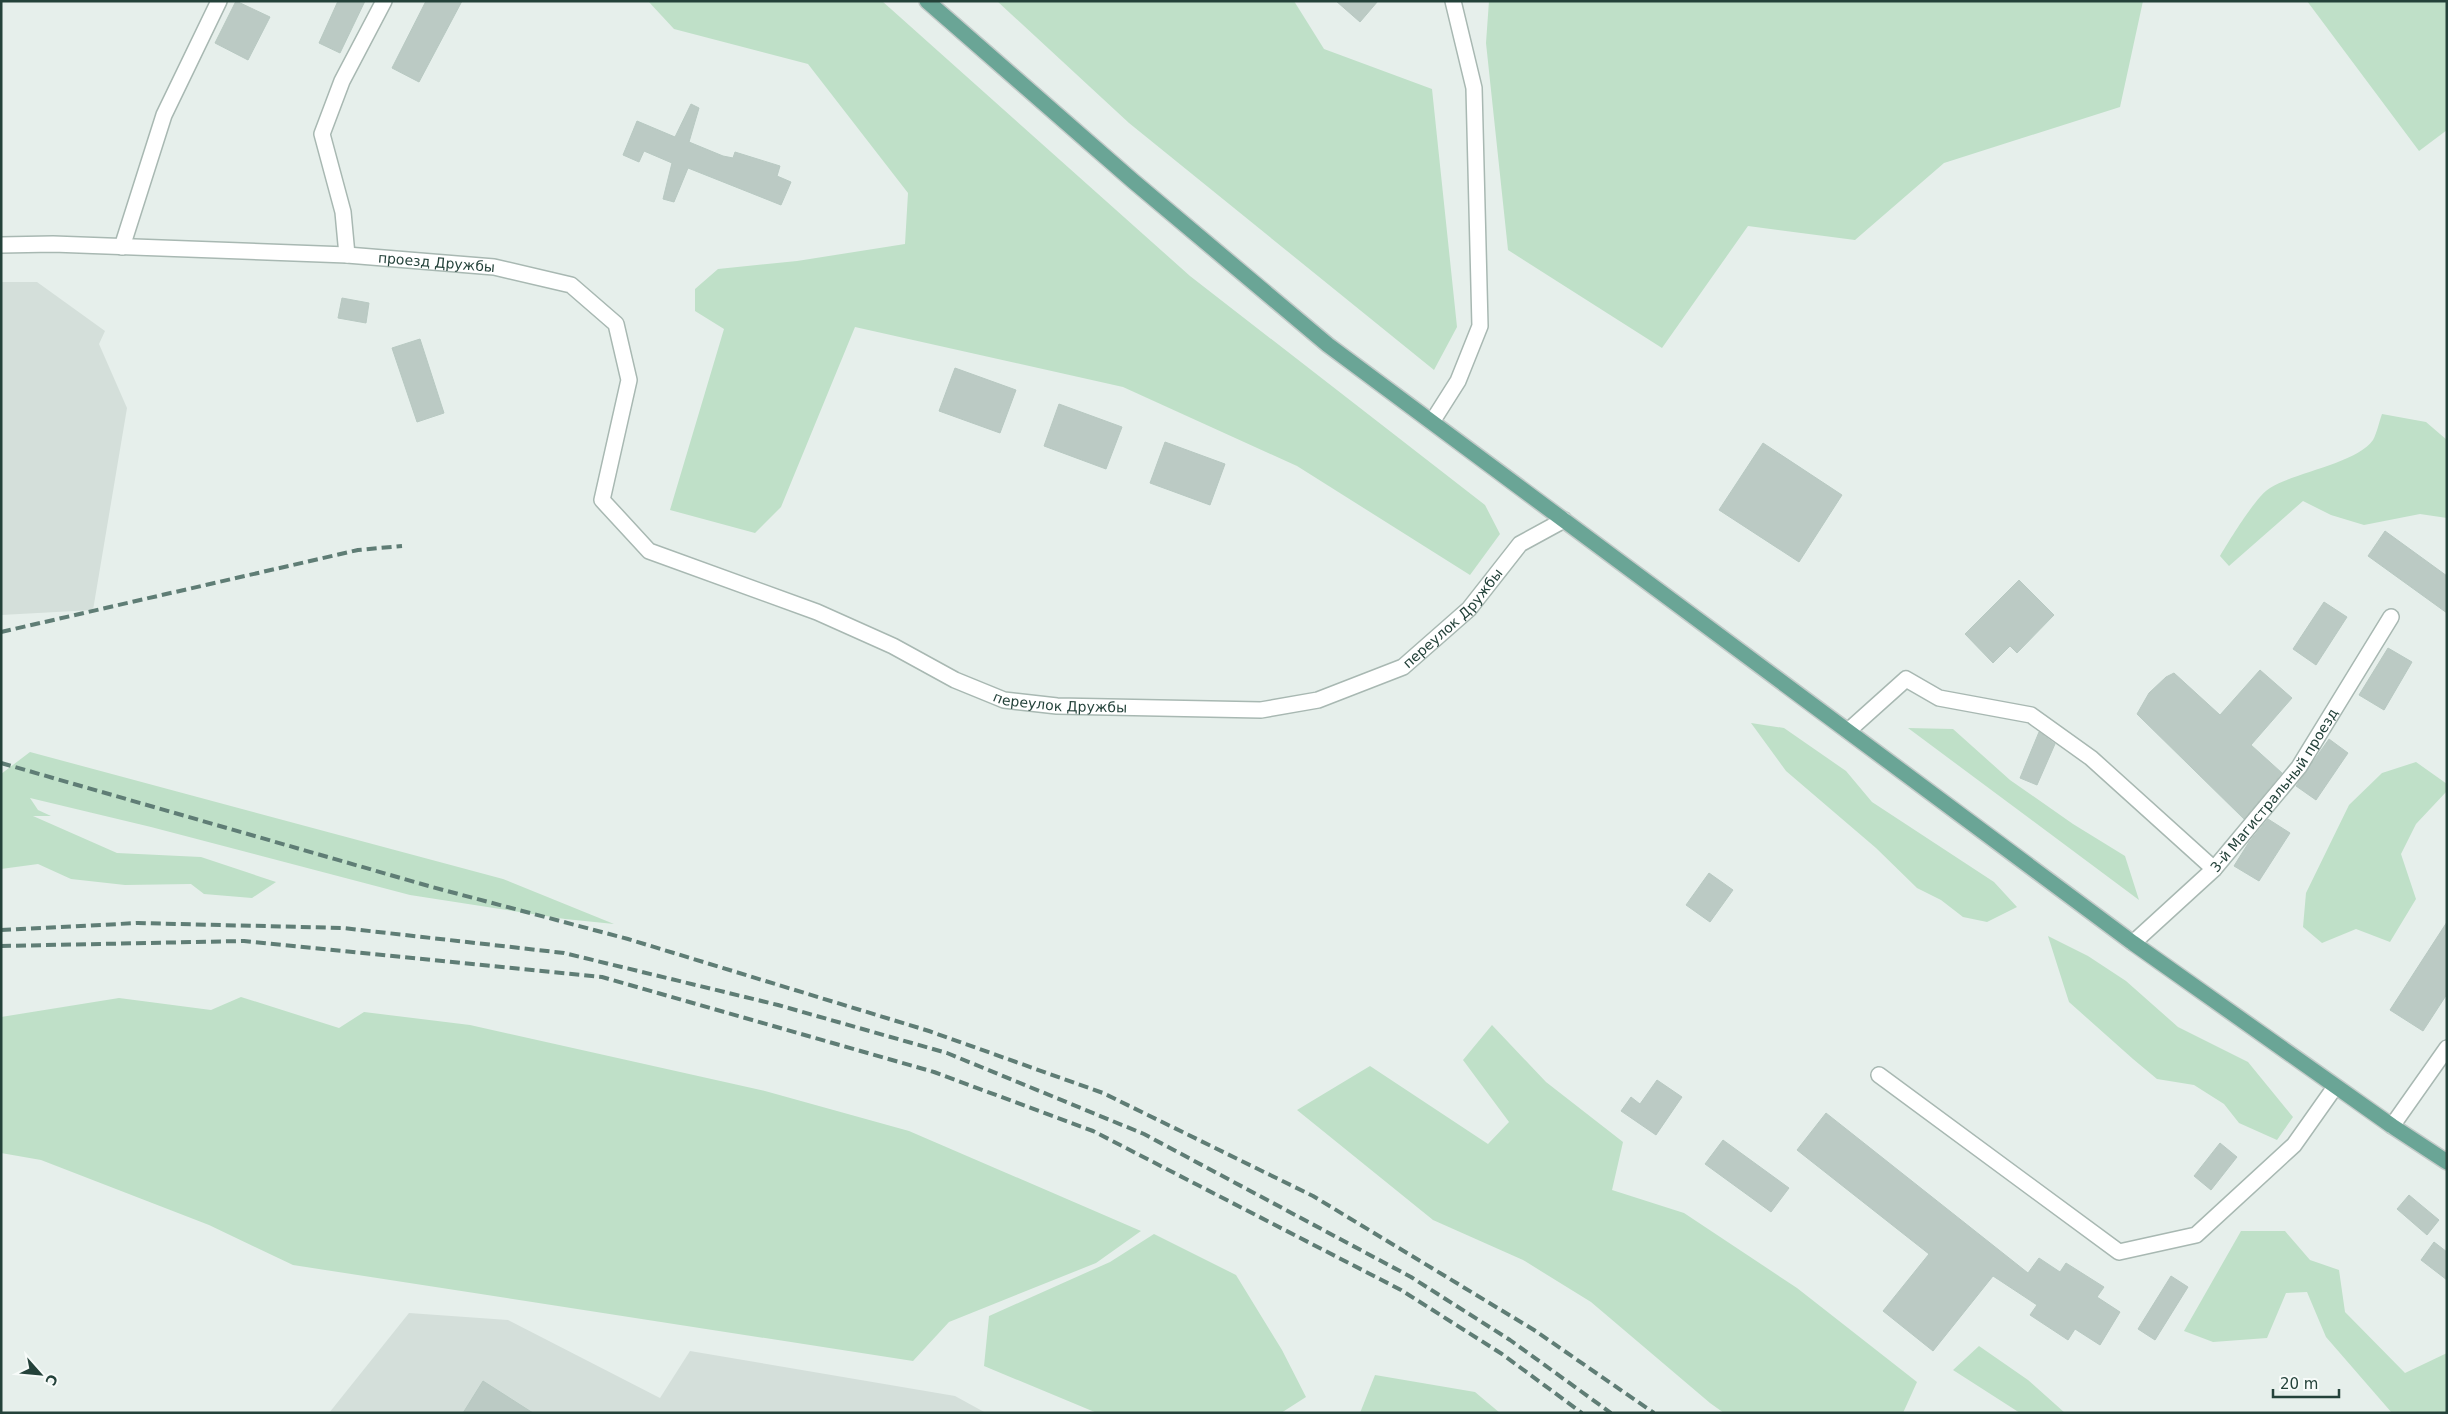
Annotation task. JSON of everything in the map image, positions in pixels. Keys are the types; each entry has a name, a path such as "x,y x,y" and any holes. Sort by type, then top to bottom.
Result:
{"main road":[{"path":"927,1 1133,181 1328,345 2132,942 2335,1087 2447,1162"}],"street":[{"path":"122,247 164,115 219,1"},
{"path":"347,255 343,212 322,134 342,81 384,1"},
{"path":"1432,422 1458,381 1480,326 1474,88 1452,1"},
{"name":"проезд Дружбы","path":"1,245 53,244 347,255 494,267 570,285 616,324 629,380 616,442"},
{"name":"переулок Дружбы","path":"616,442 602,500 650,551 817,612 893,646 955,680 1004,700 1057,706 1261,710 1318,700 1402,667 1469,609 1520,544 1564,520"},
{"name":"3-й Магистральный проезд","path":"2132,942 2214,869 2299,767 2391,617"},
{"path":"1848,731 1906,679 1939,698 2031,715 2092,758 2214,869"},
{"path":"2392,1126 2447,1048"},
{"path":"1879,1075 2119,1252 2196,1235 2294,1145 2335,1087"}],"shaded area":[{"path":"1,282 37,282 105,331 99,344 127,408 93,610 1,615"},
{"path":"409,1313 508,1320 660,1398 690,1351 955,1396 986,1413 329,1413"}],"green space":[{"path":"648,1 882,1 1190,276 1485,505 1500,534 1470,575 1297,466 1123,387 855,327 781,507 755,533 670,510 724,329 695,311 695,289 718,269 797,261 905,244 908,193 808,64 674,29"},
{"path":"997,1 1294,1 1324,49 1432,89 1457,327 1434,370 1129,123"},
{"path":"1489,1 2143,1 2120,107 1944,163 1855,240 1748,226 1662,348 1508,250 1486,43"},
{"path":"2307,1 2447,1 2447,130 2419,151"},
{"path":"2382,414 2426,422 2447,440 2447,518 2420,514 2364,525 2331,515 2303,501 2229,566 2220,556 2243,519 2264,493 2281,482 2340,461 2365,448 2373,440"},
{"path":"1751,723 1784,728 1846,771 1872,802 1994,882 2017,907 1987,922 1963,917 1941,900 1917,888 1876,848 1786,771"},
{"path":"1908,728 1953,729 2010,780 2073,824 2125,856 2139,900"},
{"path":"30,752 503,879 614,924 565,919 410,895 151,827 30,798 38,810 51,816 33,816 117,853 201,857 276,882 252,898 204,894 191,884 125,885 71,879 38,864 1,869 1,774"},
{"path":"2416,762 2447,784 2447,791 2416,824 2401,854 2416,899 2390,942 2356,929 2322,943 2303,927 2306,893 2349,805 2382,773"},
{"path":"2048,936 2088,956 2126,981 2178,1027 2248,1062 2293,1117 2277,1140 2239,1123 2224,1104 2194,1085 2157,1079 2069,1002"},
{"path":"241,997 339,1028 364,1012 470,1025 765,1091 909,1131 1141,1231 1096,1263 949,1322 913,1361 293,1265 209,1225 41,1160 1,1153 1,1017 119,998 211,1010"},
{"path":"1492,1025 1546,1082 1623,1142 1612,1190 1684,1213 1797,1288 1917,1382 1903,1413 1724,1413 1591,1302 1523,1260 1433,1220 1297,1110 1370,1066 1488,1144 1509,1122 1463,1060"},
{"path":"2241,1231 2285,1231 2310,1260 2339,1270 2345,1312 2405,1373 2447,1353 2447,1413 2392,1413 2326,1337 2307,1292 2286,1293 2267,1338 2213,1342 2184,1331"},
{"path":"1154,1234 1236,1275 1282,1350 1306,1397 1281,1413 1097,1413 984,1366 989,1316 1110,1262"},
{"path":"1979,1346 2028,1380 2065,1413 2020,1413 1953,1370"},
{"path":"1375,1375 1475,1392 1500,1413 1360,1413"}],"building":[{"path":"236,1 270,17 248,60 215,43"},
{"path":"338,1 365,1 340,53 319,43"},
{"path":"426,1 462,1 419,82 392,68"},
{"path":"1336,1 1378,1 1360,22"},
{"path":"691,104 699,108 689,142 723,156 733,158 735,152 780,166 777,176 791,182 781,205 688,168 674,202 663,199 672,163 644,151 639,162 623,155 637,121 675,137"},
{"path":"342,298 369,303 366,323 338,318"},
{"path":"420,339 444,413 417,422 392,348"},
{"path":"955,368 1016,390 1000,433 939,411"},
{"path":"1059,404 1122,427 1106,469 1044,446"},
{"path":"1165,442 1225,464 1210,505 1150,483"},
{"path":"1763,443 1842,495 1799,562 1719,510"},
{"path":"2385,531 2447,576 2447,613 2368,556"},
{"path":"2019,580 2054,615 2017,653 2010,646 1993,663 1965,634"},
{"path":"2324,602 2347,617 2316,665 2293,649"},
{"path":"2388,648 2412,662 2384,710 2359,695"},
{"path":"2260,670 2292,698 2251,745 2282,773 2244,819 2137,714 2149,693 2166,677 2174,673 2220,715"},
{"path":"2039,732 2055,744 2037,785 2020,778"},
{"path":"2329,739 2348,753 2316,800 2296,786"},
{"path":"2268,819 2290,833 2259,881 2234,866 2249,842"},
{"path":"1709,873 1733,890 1710,922 1686,905"},
{"path":"2447,922 2447,994 2423,1031 2390,1010"},
{"path":"1657,1080 1682,1097 1656,1135 1621,1111 1631,1097 1640,1104"},
{"path":"1826,1113 2028,1273 2039,1258 2060,1272 2066,1263 2104,1287 2097,1297 2120,1312 2100,1345 2075,1329 2068,1340 2030,1315 2037,1305 1993,1276 1933,1351 1883,1311 1929,1254 1797,1150"},
{"path":"1723,1140 1789,1188 1771,1212 1705,1164"},
{"path":"2220,1143 2237,1157 2211,1190 2194,1176"},
{"path":"2409,1195 2439,1220 2427,1235 2397,1209"},
{"path":"2434,1242 2447,1252 2447,1280 2421,1260"},
{"path":"2171,1276 2188,1287 2155,1340 2138,1329"},
{"path":"483,1381 533,1413 463,1413"}],"railway":[{"path":"1,632 358,550 402,546"},
{"path":"1,763 432,887 628,939 929,1031 1103,1093 1313,1196 1534,1330 1654,1413"},
{"path":"1,930 138,923 343,928 564,953 778,1005 947,1053 1144,1134 1411,1277 1510,1340 1611,1413"},
{"path":"1,946 244,941 602,977 934,1072 1093,1131 1401,1290 1502,1354 1582,1413"}]}
